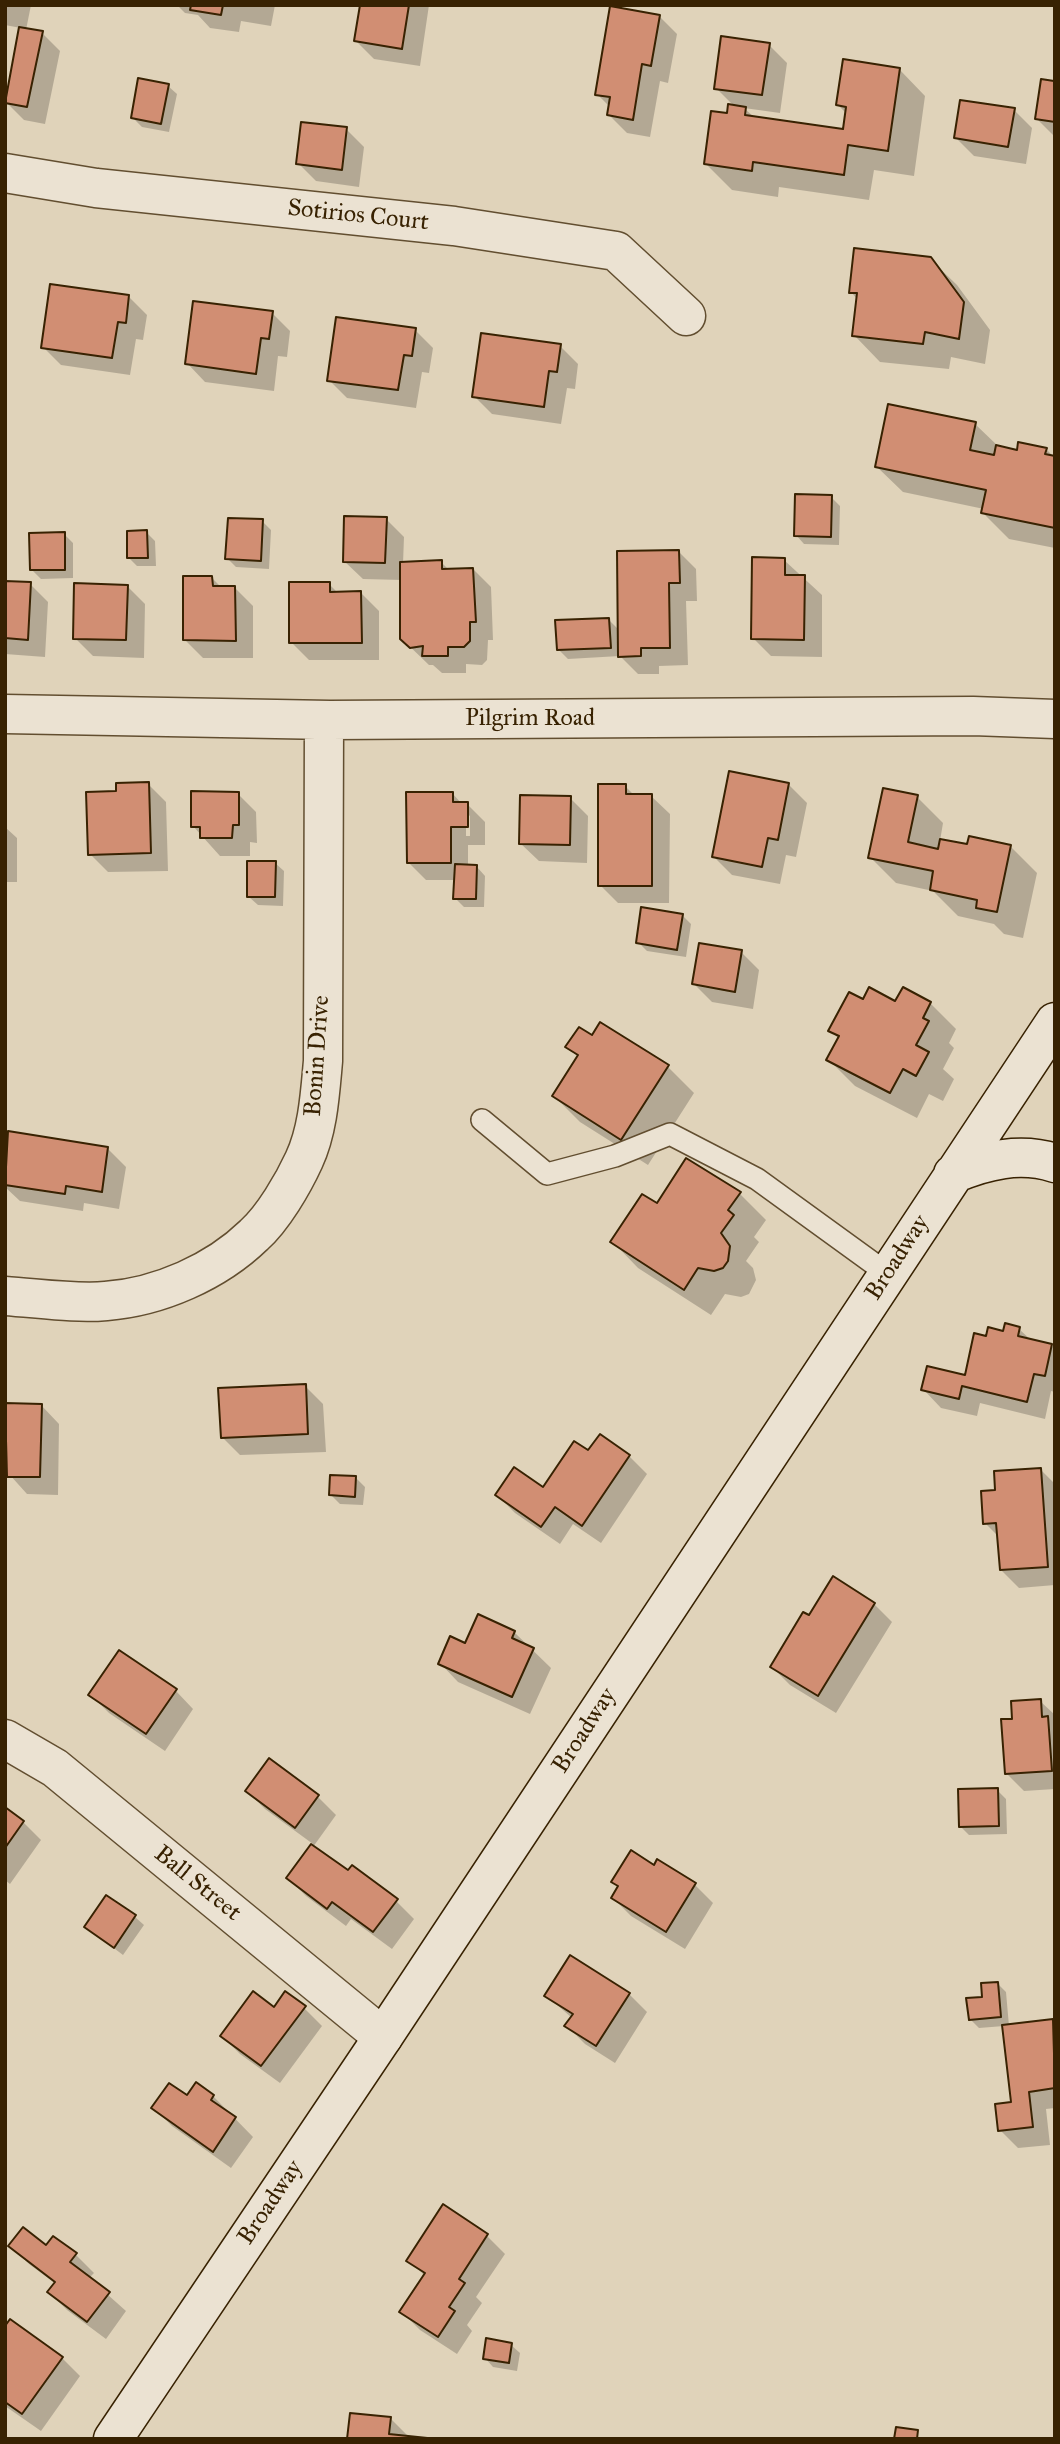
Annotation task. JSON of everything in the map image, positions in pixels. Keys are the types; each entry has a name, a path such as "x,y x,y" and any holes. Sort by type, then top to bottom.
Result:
{"street":[{"name":"Sotirios Court","path":"5,173 96,188 454,226 616,251 686,316"},
{"name":"Pilgrim Road","path":"5,714 324,720 960,716 1055,719"},
{"name":"Bonin Drive","path":"5,1296 104,1301 142,1296 179,1283 218,1263 255,1235 282,1200 305,1158 318,1113 323,1061 324,720"},
{"name":"Broadway","path":"113,2439 383,2037 1055,1022"},
{"path":"953,1174 977,1164 1015,1157 1055,1163"},
{"name":"Ball Street","path":"5,1739 55,1768 383,2037"}],"lane":[{"path":"482,1120 547,1174 615,1156 670,1134 757,1179 888,1273"}],"building":[{"path":"191,5 223,5 221,15 190,10"},
{"path":"360,5 409,5 402,49 354,41"},
{"path":"610,6 660,15 651,66 642,64 633,120 607,115 610,97 595,95"},
{"path":"19,27 43,31 27,107 5,103"},
{"path":"721,36 770,43 762,95 714,89"},
{"path":"843,59 900,68 888,151 848,145 844,175 753,162 752,171 704,164 711,111 727,113 728,104 746,107 745,115 843,129 846,107 836,105"},
{"path":"138,78 169,84 161,124 131,118"},
{"path":"1041,79 1055,79 1055,122 1035,119"},
{"path":"960,100 1015,108 1008,147 954,138"},
{"path":"301,122 347,127 342,170 296,164"},
{"path":"854,248 931,257 964,302 959,339 925,332 923,344 852,336 857,293 849,293"},
{"path":"50,284 129,295 126,323 118,322 112,358 41,348"},
{"path":"193,301 273,311 269,339 261,338 256,374 185,364"},
{"path":"336,317 416,328 412,356 404,355 398,390 327,381"},
{"path":"481,333 561,344 557,372 549,371 544,407 472,397"},
{"path":"888,404 976,422 970,450 994,455 996,445 1017,450 1018,442 1047,448 1045,454 1055,456 1055,528 981,513 986,490 875,467"},
{"path":"795,494 832,495 831,537 794,536"},
{"path":"344,516 387,517 385,563 343,562"},
{"path":"228,518 263,519 261,561 225,559"},
{"path":"147,530 148,558 127,558 127,531"},
{"path":"65,532 65,570 30,570 29,533"},
{"path":"679,550 680,583 669,583 670,648 641,648 641,656 618,657 617,551"},
{"path":"752,557 785,558 785,575 805,575 804,640 751,639"},
{"path":"442,560 442,569 473,568 476,622 470,622 470,641 464,647 448,647 448,656 422,656 423,646 410,648 400,639 400,562"},
{"path":"183,576 212,576 213,586 235,586 236,641 183,640"},
{"path":"5,581 31,582 28,640 5,638"},
{"path":"289,582 330,582 330,592 361,591 362,643 289,643"},
{"path":"74,583 128,585 126,640 73,639"},
{"path":"609,618 611,648 557,650 555,620"},
{"path":"729,771 789,783 778,840 768,838 762,867 712,857"},
{"path":"149,782 151,853 88,855 86,792 116,791 116,783"},
{"path":"598,784 626,784 626,794 652,794 652,886 598,886"},
{"path":"883,788 918,795 908,842 938,849 940,839 967,844 969,836 1011,845 997,912 976,908 977,900 930,890 933,871 868,858"},
{"path":"191,791 239,792 239,825 233,825 232,838 200,838 200,827 191,827"},
{"path":"406,792 453,792 453,802 468,802 468,827 451,827 451,863 407,863"},
{"path":"520,795 571,796 570,845 519,844"},
{"path":"247,861 276,861 275,897 247,897"},
{"path":"455,864 477,865 476,899 453,899"},
{"path":"641,907 683,914 677,950 636,943"},
{"path":"699,943 742,950 735,992 692,984"},
{"path":"869,987 895,1001 903,987 931,1002 923,1018 929,1021 916,1045 929,1052 916,1076 903,1069 890,1093 826,1060 839,1036 828,1031 849,992 863,999"},
{"path":"600,1022 669,1065 621,1140 552,1096 578,1055 565,1047 579,1027 592,1035"},
{"path":"8,1131 108,1147 102,1192 66,1186 65,1194 5,1185"},
{"path":"686,1158 741,1192 728,1210 734,1215 721,1233 730,1246 728,1261 723,1268 714,1271 698,1268 684,1290 610,1242 642,1194 657,1203"},
{"path":"1005,1323 1020,1327 1018,1336 1052,1344 1045,1376 1034,1374 1027,1402 962,1386 959,1399 921,1390 927,1366 965,1375 974,1333 986,1336 988,1327 1003,1331"},
{"path":"306,1384 308,1434 221,1438 218,1388"},
{"path":"5,1403 42,1404 40,1477 7,1477"},
{"path":"600,1434 630,1455 582,1526 555,1507 541,1527 495,1495 514,1467 543,1487 574,1441 588,1450"},
{"path":"1041,1468 1048,1567 1000,1570 996,1523 983,1524 981,1491 995,1490 994,1471"},
{"path":"330,1475 356,1476 355,1497 329,1495"},
{"path":"833,1576 875,1603 818,1696 770,1667 803,1612 809,1615"},
{"path":"478,1614 515,1631 512,1638 534,1648 512,1697 438,1664 450,1636 465,1643"},
{"path":"119,1650 177,1689 146,1734 88,1695"},
{"path":"1041,1699 1042,1717 1048,1716 1052,1771 1005,1774 1001,1719 1012,1719 1011,1701"},
{"path":"269,1758 319,1795 295,1828 245,1791"},
{"path":"998,1788 999,1826 959,1827 958,1789"},
{"path":"5,1807 24,1821 5,1848"},
{"path":"311,1844 348,1870 352,1865 398,1899 373,1932 332,1902 327,1909 286,1878"},
{"path":"631,1850 654,1865 657,1859 696,1883 666,1932 611,1898 618,1886 611,1882"},
{"path":"106,1895 136,1915 114,1948 84,1927"},
{"path":"570,1955 630,1993 596,2046 564,2026 573,2014 544,1996"},
{"path":"998,1982 1001,2017 969,2020 966,1998 982,1997 981,1983"},
{"path":"253,1991 274,2007 285,1991 306,2006 261,2066 220,2036"},
{"path":"1053,2019 1055,2088 1029,2092 1033,2127 998,2131 995,2104 1011,2102 1002,2025"},
{"path":"196,2082 214,2095 211,2100 236,2117 213,2152 151,2108 169,2083 187,2095"},
{"path":"443,2204 488,2234 459,2279 465,2283 449,2307 455,2311 438,2337 399,2312 425,2273 406,2261"},
{"path":"23,2227 46,2245 53,2236 77,2253 70,2262 110,2292 87,2322 47,2292 55,2282 8,2246"},
{"path":"10,2319 63,2357 22,2414 5,2402 5,2326"},
{"path":"486,2338 512,2343 509,2363 483,2359"},
{"path":"350,2413 391,2417 389,2434 437,2439 347,2439"},
{"path":"896,2427 918,2430 917,2439 894,2439"}]}
